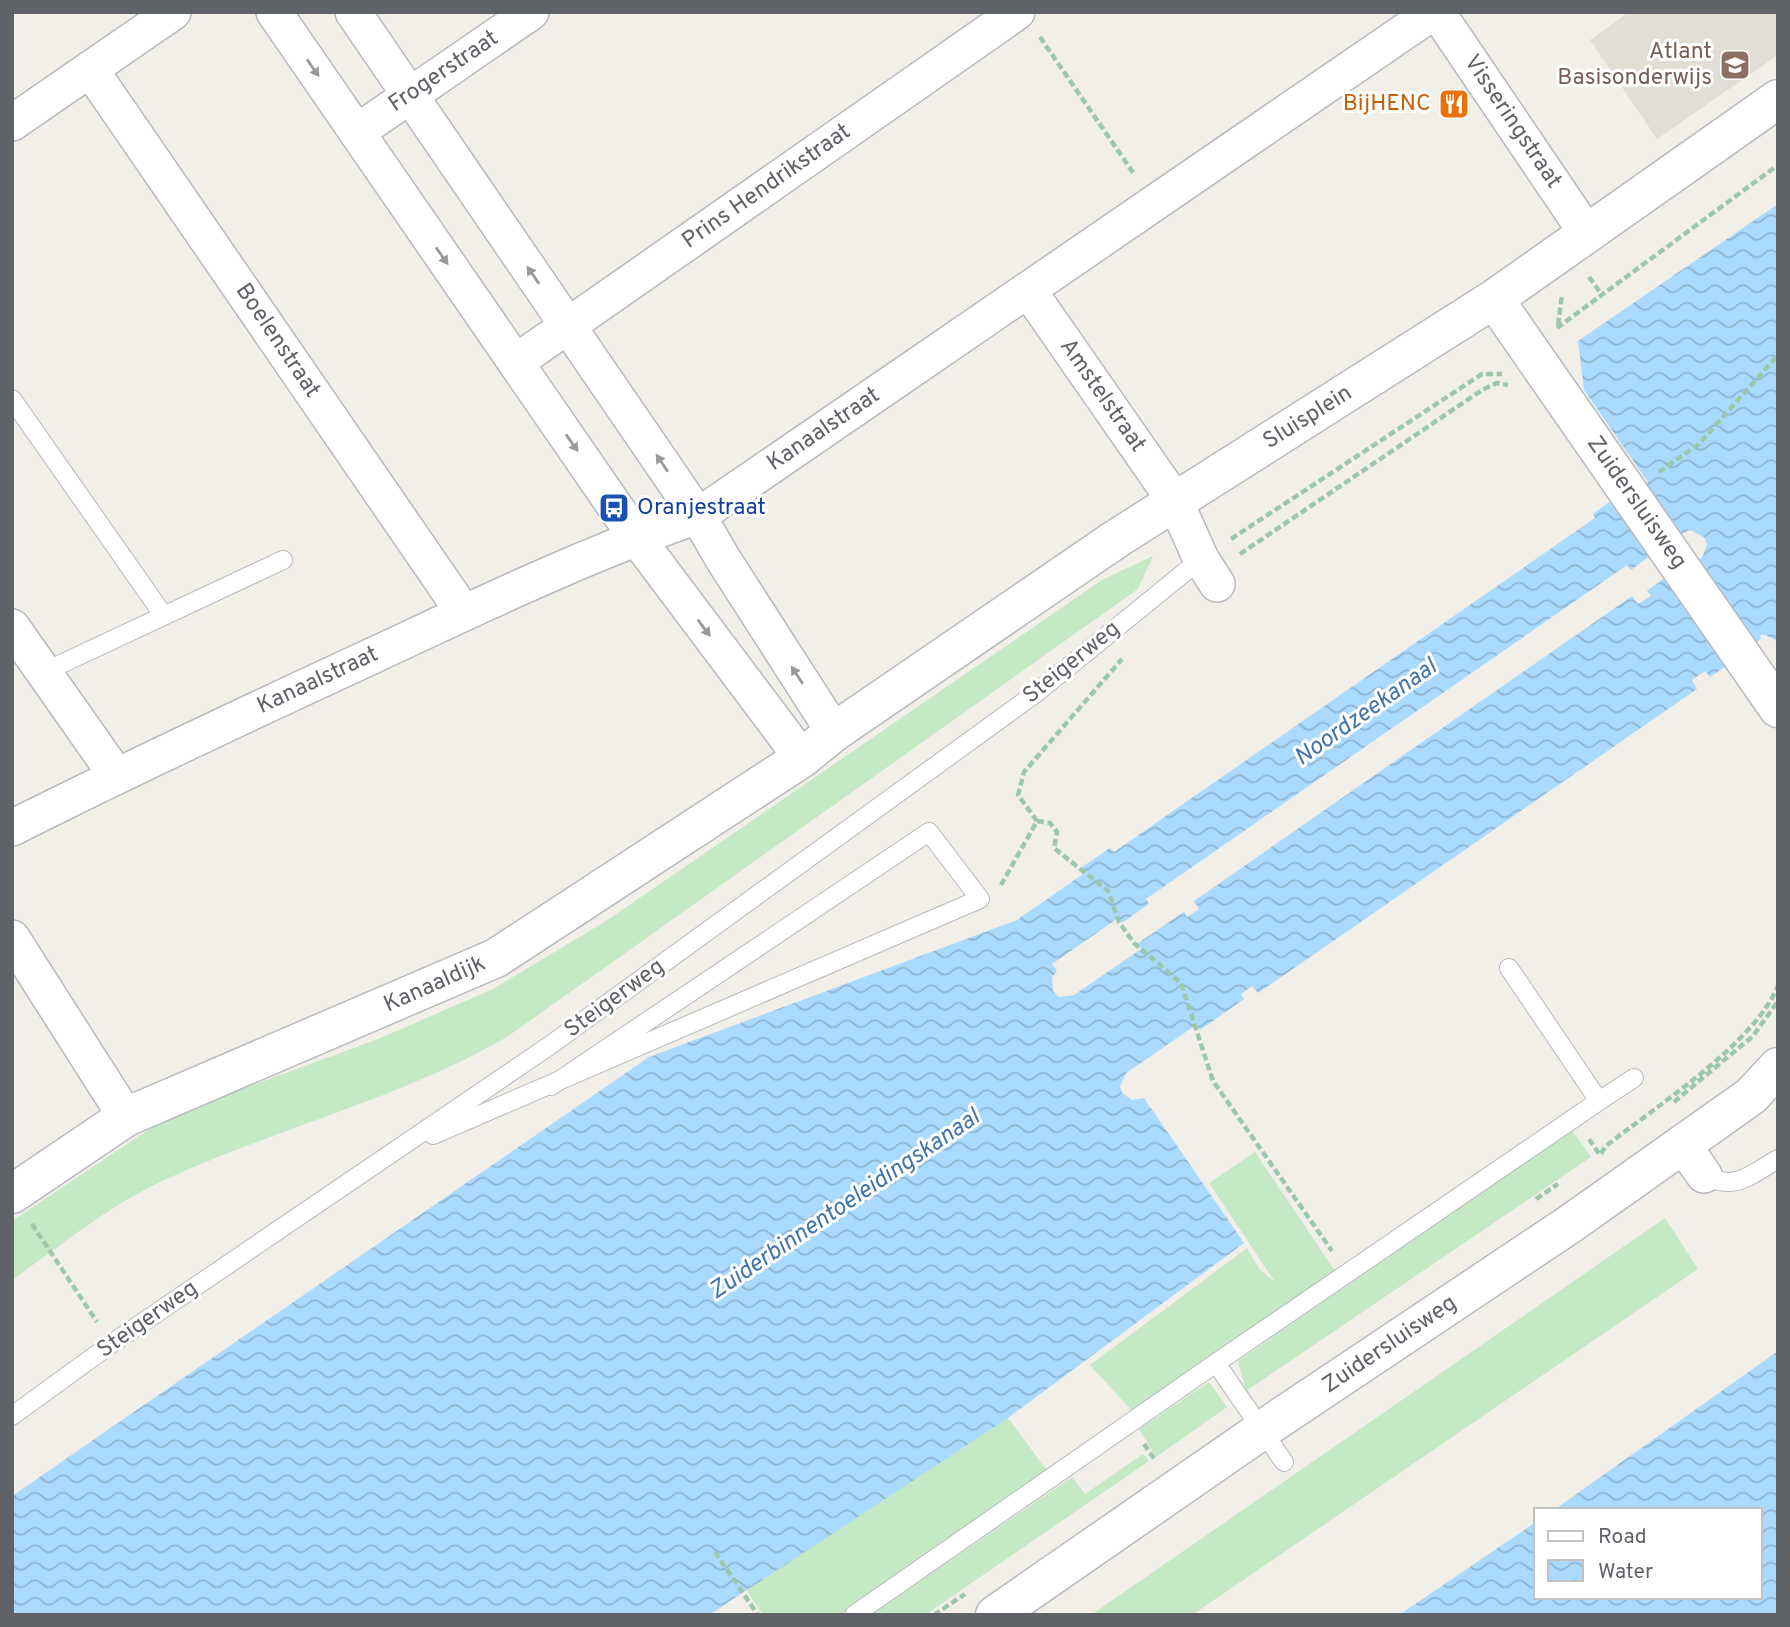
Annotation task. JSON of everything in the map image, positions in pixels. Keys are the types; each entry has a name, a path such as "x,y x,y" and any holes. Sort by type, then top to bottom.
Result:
{"street":[{"path":"12,123 173,12"},
{"path":"274,12 636,537 802,758"},
{"path":"353,12 698,516 834,732"},
{"name":"Frogerstraat","path":"356,132 531,12"},
{"name":"Kanaalstraat","path":"12,828 116,775 464,613 636,537 698,516 1435,12"},
{"name":"Visseringstraat","path":"1435,12 1586,232"},
{"name":"Prins Hendrikstraat","path":"516,362 1018,19"},
{"name":"Boelenstraat","path":"90,69 464,613"},
{"name":"Sluisplein","path":"834,732 1175,501 1494,299 1778,99"},
{"name":"Amstelstraat","path":"1029,291 1175,501 1209,572"},
{"name":"Zuidersluisweg","path":"1494,299 1778,708"},
{"path":"12,628 116,775"},
{"name":"Kanaaldijk","path":"12,1194 126,1117 496,958 802,758 834,732"},
{"path":"12,938 126,1117"},
{"name":"Zuidersluisweg","path":"995,1615 1262,1430 1570,1224 1751,1096 1778,1067"},
{"path":"1682,1144 1704,1175"}],"lane":[{"path":"12,399 164,616"},
{"path":"44,673 283,560"},
{"name":"Steigerweg","path":"12,1416 111,1344 550,1046 1036,693 1209,572"},
{"path":"398,1150 551,1086 980,899 929,832 551,1086"},
{"path":"1509,968 1599,1101"},
{"path":"853,1615 1634,1078"},
{"path":"1704,1175 1720,1184 1738,1181 1778,1159"},
{"path":"1216,1363 1284,1462"}],"path":[{"path":"1018,19 1155,204"},
{"path":"1558,328 1778,165"},
{"path":"1594,284 1602,295"},
{"path":"1559,341 1562,295 1568,286"},
{"path":"1658,473 1699,444 1778,355"},
{"path":"1209,572 1482,374 1509,375"},
{"path":"1209,572 1482,390 1497,383 1516,388"},
{"path":"1131,650 1024,772 1018,795 1037,821 1049,823 1057,832 1054,848 1108,891 1119,922 1134,943 1181,983 1213,1081 1348,1273"},
{"path":"980,899 1002,885 1037,821"},
{"path":"1600,1155 1606,1146 1743,1038 1763,1014 1778,985"},
{"path":"1660,1113 1753,1036 1778,1001"},
{"path":"53,1256 111,1344"},
{"path":"715,1552 758,1615"}],"shaded area":[{"path":"1629,12 1778,12 1778,55 1657,139 1590,40"}],"green space":[{"path":"1153,556 1138,589 507,1037 423,1079 245,1146 158,1183 101,1216 12,1280 12,1221 169,1116 378,1039 493,989 606,921 1102,580"},
{"path":"1572,1130 1591,1157 1246,1391 1238,1361"},
{"path":"1255,1152 1335,1271 1133,1412 1090,1365 1247,1248 1260,1270 1275,1282 1209,1183"},
{"path":"1665,1218 1698,1269 1192,1615 1091,1615"},
{"path":"1209,1382 1227,1407 1156,1457 1139,1429"},
{"path":"1008,1418 1048,1472 841,1615 763,1615 746,1589"},
{"path":"1143,1454 1149,1461 925,1615 871,1615 1072,1477 1085,1494"}],"water":[{"path":"1778,204 1778,642 1766,635 1760,635 1761,638 1749,651 1710,677 1705,671 1692,680 1697,689 1258,993 1252,986 1241,994 1244,999 1200,1030 1196,1025 1126,1073 1120,1086 1122,1093 1132,1100 1144,1098 1244,1243 1008,1418 709,1615 12,1615 12,1496 649,1057 1017,920 1086,872 1082,867 1110,848 1114,852 1595,518 1593,514 1620,494 1625,500 1648,482 1584,390 1578,341","holes":["1690,530 1704,537 1707,544 1702,558 1687,561 1647,591 1651,596 1638,604 1632,596 1194,901 1199,909 1187,917 1184,912 1138,943 1141,949 1074,995 1059,997 1053,991 1052,977 1057,971 1052,964 1118,918 1122,923 1149,904 1146,899 1627,565 1631,570 1677,536"]},
{"path":"1778,1351 1778,1615 1399,1615 1534,1523 1534,1599 1762,1599 1762,1508 1557,1508"}],"place":[{"name":"Atlant Basisonderwijs","path":"1735,65"},
{"name":"BijHENC","path":"1454,104"},
{"name":"Oranjestraat","path":"614,508"}],"water label":[{"name":"Noordzeekanaal","path":"1366,713"},
{"name":"Zuiderbinnentoeleidingskanaal","path":"845,1205"}]}
